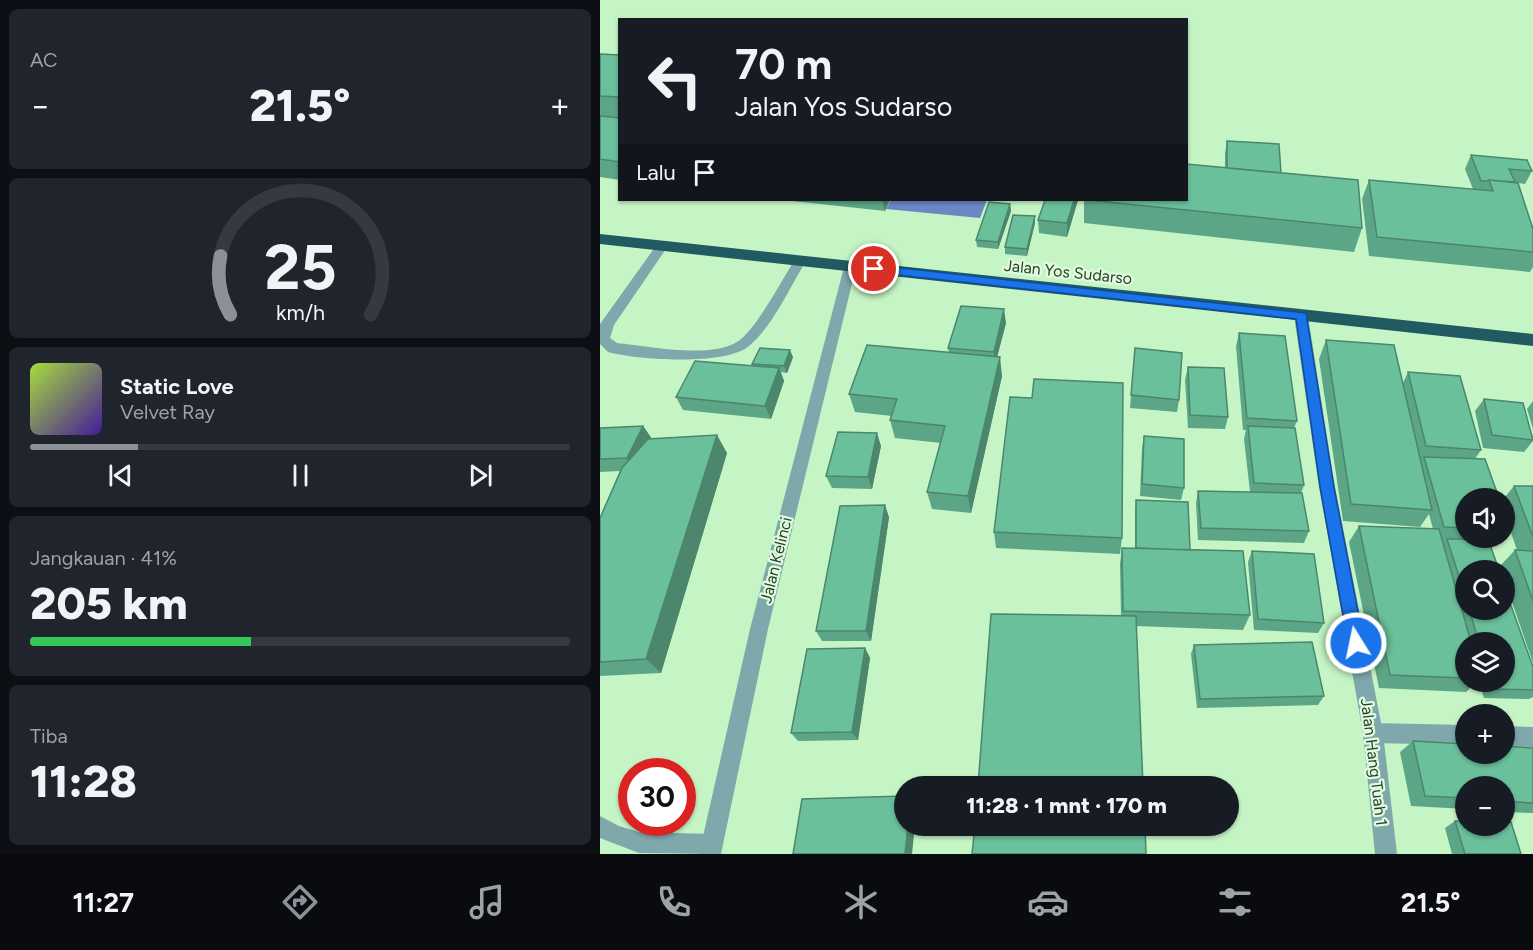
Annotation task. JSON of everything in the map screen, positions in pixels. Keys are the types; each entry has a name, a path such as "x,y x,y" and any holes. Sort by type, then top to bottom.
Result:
{"highway":[{"name":"Jalan Yos Sudarso","path":"600,239 1533,340"}],"street":[{"path":"662,246 607,324 603,339 613,348 708,355 742,345 752,334 800,261"},
{"name":"Jalan Kelinci","path":"710,850 759,629 850,267"},
{"name":"Jalan Hang Tuah 1","path":"1301,316 1327,487 1373,733 1386,854"},
{"path":"1373,733 1455,735"},
{"path":"1515,736 1533,737"},
{"path":"600,826 611,835 633,843 710,850"}],"water":[{"path":"890,201 987,201 980,218 886,209"}],"building":[{"path":"600,54 618,55 618,97 600,96"},
{"path":"600,116 618,118 618,162 600,159"},
{"path":"1227,141 1279,144 1281,173 1227,168"},
{"path":"1471,155 1527,160 1532,171 1509,169 1515,182 1481,181"},
{"path":"1188,164 1358,180 1362,228 1098,201 1188,201"},
{"path":"1369,180 1493,191 1489,180 1518,183 1533,229 1533,252 1377,237"},
{"path":"1045,201 1074,201 1067,223 1038,220"},
{"path":"989,202 1010,204 998,242 976,240"},
{"path":"1013,215 1035,216 1027,249 1005,247"},
{"path":"961,306 1004,309 994,352 948,348"},
{"path":"1239,333 1285,336 1297,421 1247,418"},
{"path":"1326,340 1394,345 1432,510 1351,504"},
{"path":"867,345 1000,357 968,496 927,492 945,426 890,420 897,399 849,394"},
{"path":"760,348 790,350 784,366 752,364"},
{"path":"1135,348 1182,353 1179,400 1131,395"},
{"path":"695,361 779,368 765,406 676,397"},
{"path":"1188,367 1224,368 1228,417 1190,415"},
{"path":"1408,372 1460,376 1481,450 1426,446"},
{"path":"1034,379 1123,383 1122,538 994,532 1010,397 1032,398"},
{"path":"1484,399 1523,403 1533,440 1492,435"},
{"path":"643,426 627,458 600,459 600,428"},
{"path":"1248,426 1295,428 1304,485 1254,483"},
{"path":"838,432 877,433 868,477 826,476"},
{"path":"717,435 646,659 600,662 600,518 622,468 648,439"},
{"path":"1144,436 1184,439 1184,488 1142,484"},
{"path":"1424,457 1485,459 1495,488 1455,488 1455,528 1444,527"},
{"path":"1514,486 1533,486 1533,537 1515,488"},
{"path":"1198,491 1302,493 1309,531 1201,528"},
{"path":"1136,500 1188,502 1190,550 1136,548"},
{"path":"885,505 866,631 816,631 840,506"},
{"path":"1359,526 1439,529 1455,586 1455,620 1465,620 1468,632 1455,632 1455,678 1390,675"},
{"path":"1447,539 1455,539 1455,548 1491,548 1495,560 1455,560 1455,564"},
{"path":"1122,548 1243,551 1250,615 1123,611"},
{"path":"1515,550 1533,551 1533,601"},
{"path":"1252,551 1314,554 1324,623 1258,619"},
{"path":"991,614 1136,616 1143,776 979,776"},
{"path":"1515,617 1533,667 1533,690 1515,690 1515,632 1476,632 1472,620 1515,620"},
{"path":"1312,642 1324,696 1200,699 1194,645"},
{"path":"865,648 852,732 791,733 807,649"},
{"path":"1413,741 1455,743 1455,764 1515,764 1515,747 1533,748 1533,803 1515,802 1515,776 1455,776 1455,797 1425,796"},
{"path":"894,796 894,836 907,836 905,854 793,854 802,799"},
{"path":"1515,835 1521,854 1465,854 1460,836"},
{"path":"974,836 1145,836 1146,854 972,854"}],"route":[{"path":"874,269 1301,316 1327,487 1356,643"}]}
